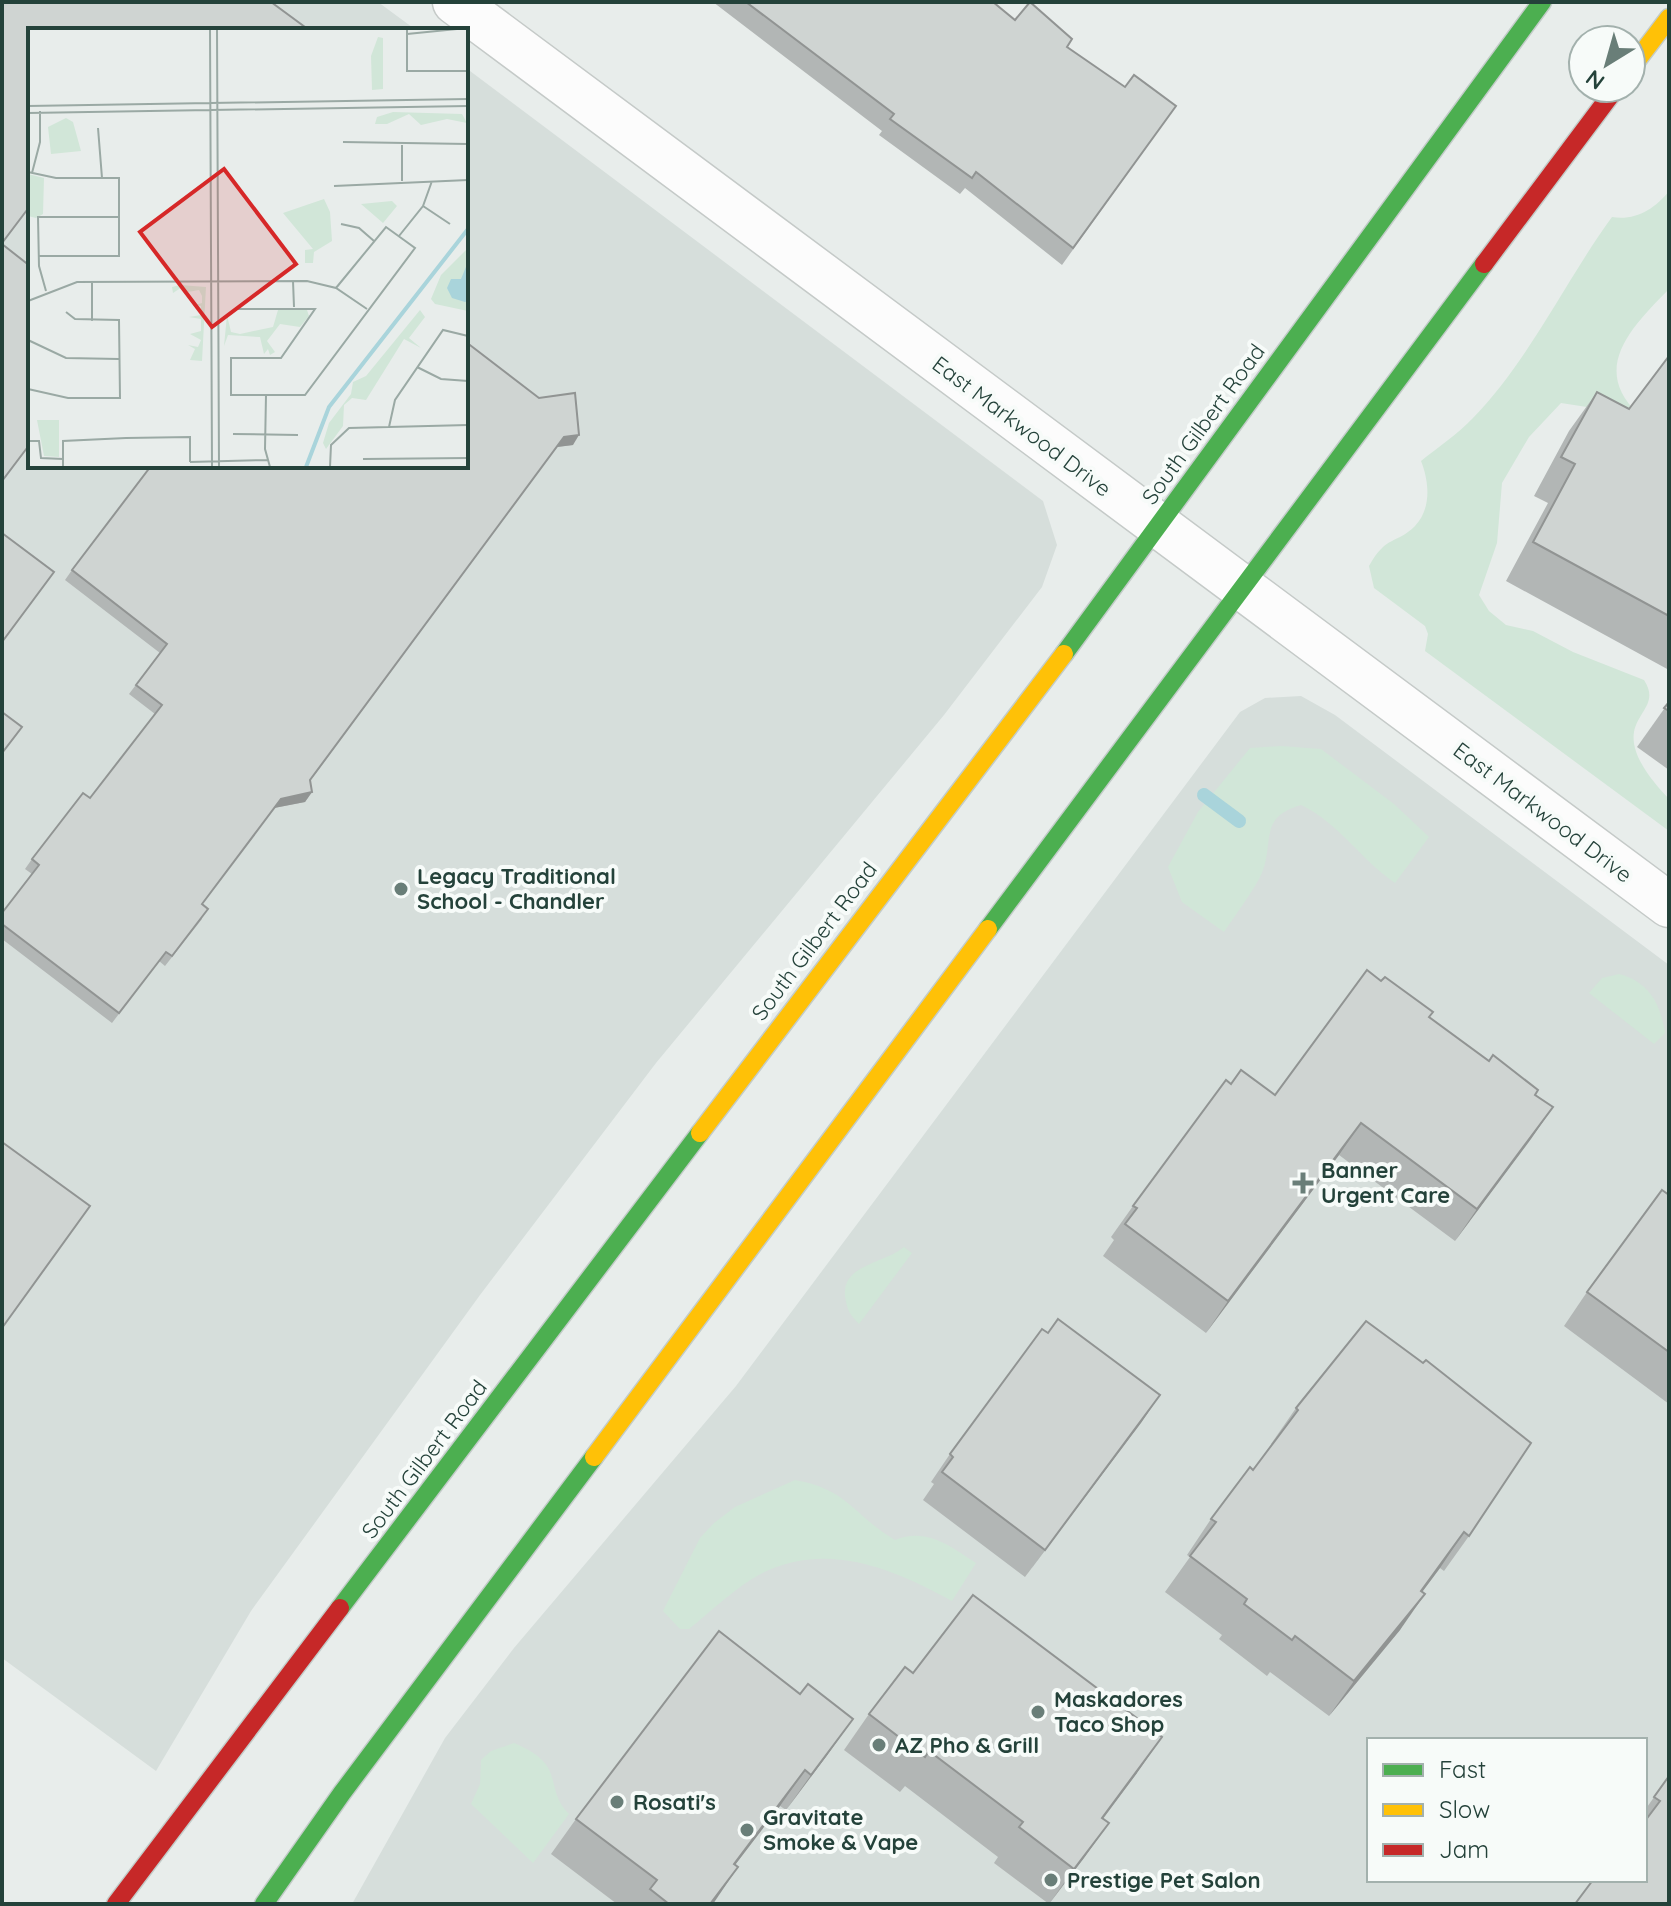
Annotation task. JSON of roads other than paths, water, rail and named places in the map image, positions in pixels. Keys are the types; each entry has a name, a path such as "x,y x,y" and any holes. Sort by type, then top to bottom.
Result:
{"main road":[{"name":"South Gilbert Road","path":"116,1904 1159,528 1542,2"},
{"path":"1647,47 1669,18"},
{"path":"264,1904 342,1793 810,1171 1240,587 1604,104"}],"street":[{"name":"East Markwood Drive","path":"455,2 1669,905"}],"waterway":[{"path":"1204,795 1239,821"}],"place":[{"name":"Legacy Traditional School - Chandler","path":"401,889"},
{"name":"Banner Urgent Care","path":"1303,1183"},
{"name":"Maskadores Taco Shop","path":"1038,1712"},
{"name":"AZ Pho & Grill","path":"879,1745"},
{"name":"Rosati's","path":"617,1802"},
{"name":"Gravitate Smoke & Vape","path":"747,1830"},
{"name":"Prestige Pet Salon","path":"1051,1880"}]}
